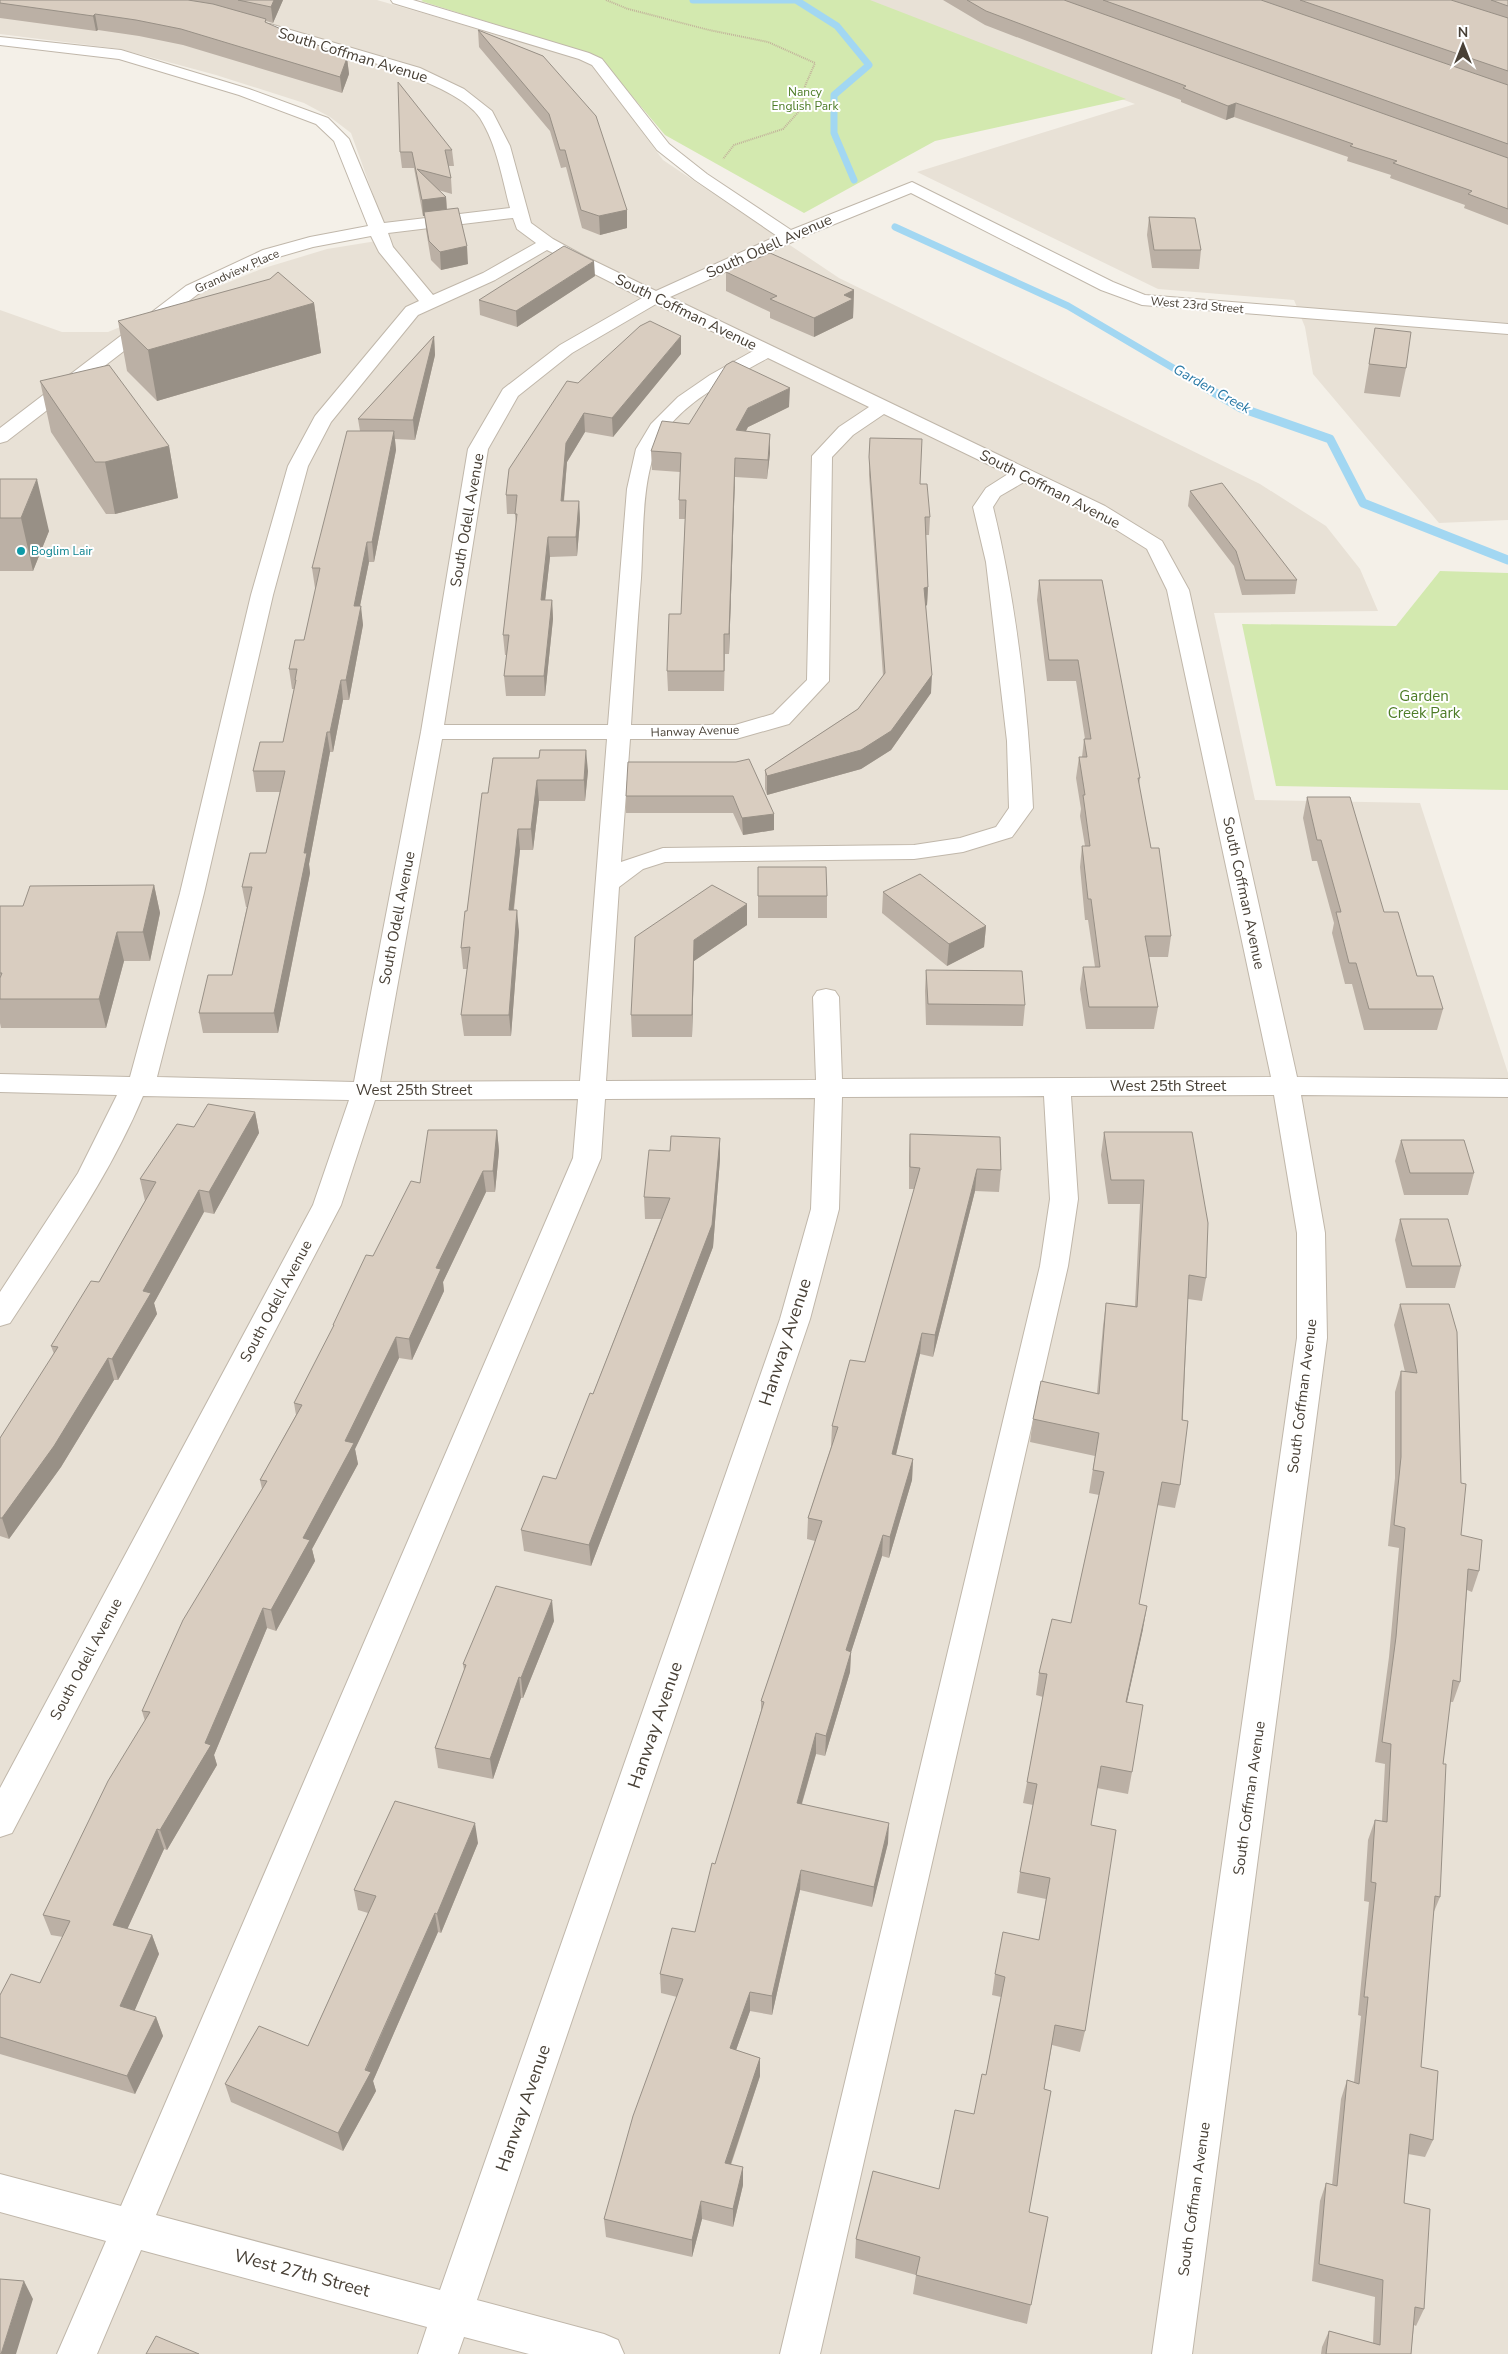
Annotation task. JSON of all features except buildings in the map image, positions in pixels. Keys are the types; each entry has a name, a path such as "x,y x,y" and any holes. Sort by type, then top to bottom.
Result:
{"street":[{"path":"398,0 566,50 597,62 663,147 700,177 789,236"},
{"name":"South Coffman Avenue","path":"246,22 414,71 458,92 486,114 502,146 524,225 547,243 578,260 1098,510 1155,545 1178,590 1286,1086 1311,1233 1312,1338 1172,2354"},
{"path":"0,41 121,55 244,92 322,120 341,139 361,192 379,229 385,248 429,302"},
{"name":"South Odell Avenue","path":"0,1822 327,1205 365,1091 432,732 478,449 510,393 566,349 656,297 789,236 912,187"},
{"name":"West 23rd Street","path":"912,187 1107,286 1142,300 1508,329"},
{"name":"Grandview Place","path":"0,437 192,290 269,254 310,242 379,229 521,212"},
{"path":"0,1315 71,1206 137,1087 192,893 262,595 298,466 322,420 412,311 429,302 468,287 517,262 547,243"},
{"path":"77,2354 587,1158 594,1089 637,489 647,445 671,413 702,387 767,351"},
{"name":"Hanway Avenue","path":"432,732 736,732 782,719 818,681 822,456 846,431 882,407"},
{"path":"609,883 634,864 663,855 914,852 963,845 1004,832 1021,808 1018,741 996,562 983,507 993,492 1023,474"},
{"path":"826,996 829,1087"},
{"name":"West 25th Street","path":"0,1083 365,1091 1057,1086 1508,1088"},
{"path":"800,2354 1054,1266 1064,1199 1057,1086"},
{"name":"Hanway Avenue","path":"438,2354 795,1319 825,1209 829,1087"},
{"name":"West 27th Street","path":"0,2193 604,2354"}],"path":[{"path":"606,0 628,9 709,30 768,42 815,63 805,86 802,108 784,129 734,145 721,162"}],"shaded area":[{"path":"0,0 377,0 585,60 594,68 663,160 839,278 1260,484 1326,526 1360,569 1378,611 1214,613 1255,800 1420,803 1508,1073 1508,2354 0,2354 0,310 62,332 108,332 261,269 327,249 389,239 351,133 330,117 304,103 216,75 120,49 0,34"},
{"path":"856,0 1508,0 1508,520 1439,523 1313,374 1305,327 1294,300 1158,289 917,172 1135,104"}],"green space":[{"name":"Nancy English Park","path":"870,0 1126,99 935,141 804,213 665,135 599,57 421,1"},
{"name":"Garden Creek Park","path":"1440,571 1508,573 1508,790 1276,786 1242,624 1396,626"}],"waterway":[{"name":"Garden Creek","path":"693,0 796,0 837,26 869,65 834,95 834,133 854,180"},
{"name":"Garden Creek","path":"895,227 1068,306 1202,385"},
{"name":"Garden Creek","path":"1200,384 1241,408 1330,439 1363,503 1508,560"}],"place":[{"name":"Boglim Lair","path":"21,551"}]}
